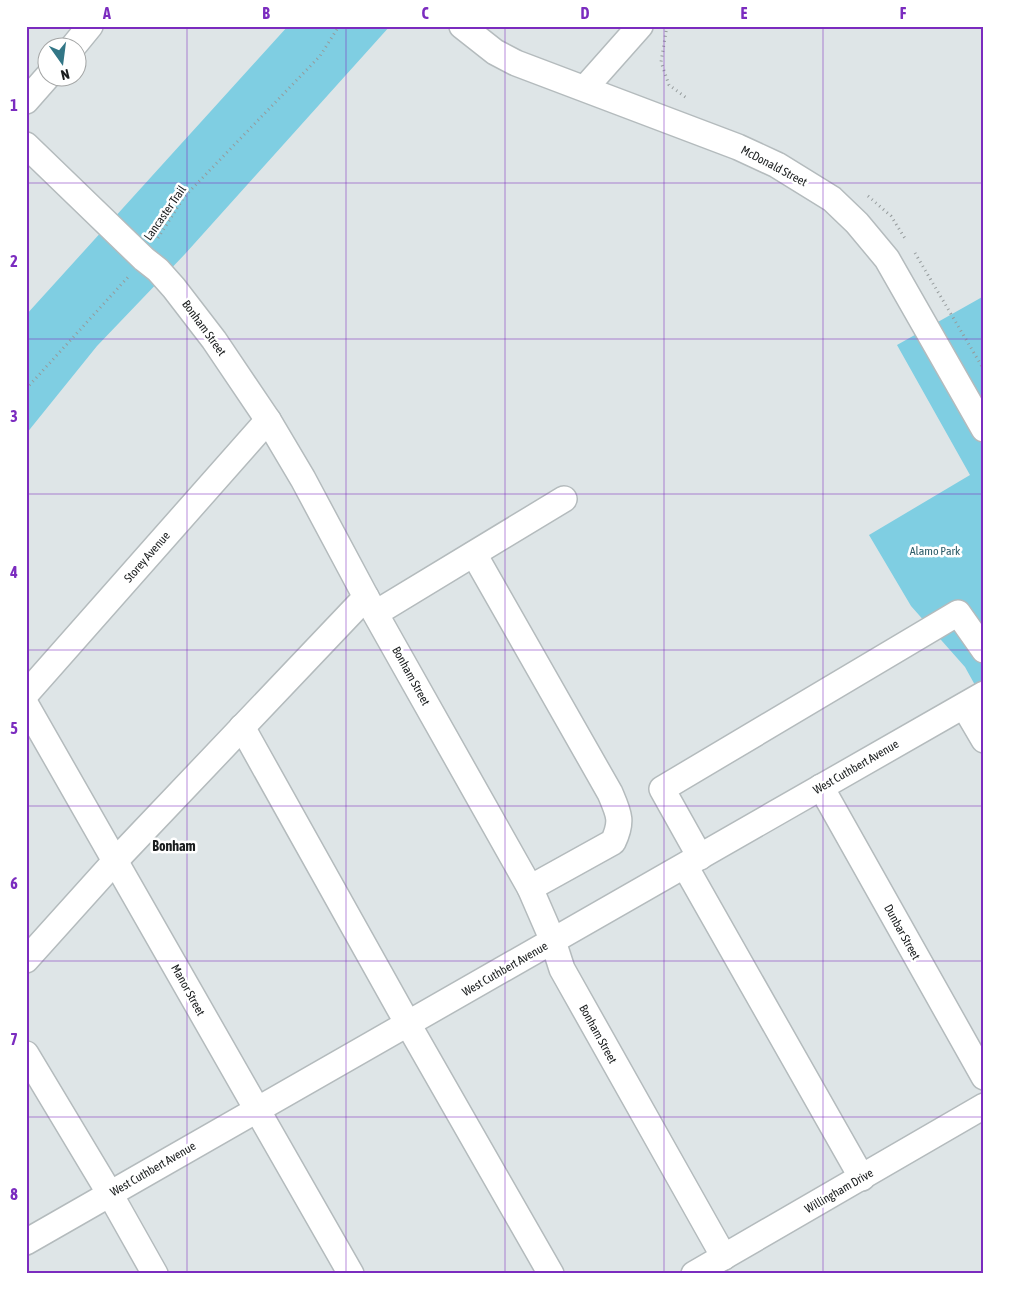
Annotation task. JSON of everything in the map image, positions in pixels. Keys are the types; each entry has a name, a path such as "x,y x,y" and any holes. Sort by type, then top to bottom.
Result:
{"street":[{"path":"80,38 90,26"},
{"name":"McDonald Street","path":"462,26 495,52 509,60 738,147 777,165 832,199 857,223 887,259 984,429"},
{"path":"585,88 640,26"},
{"path":"26,101 38,87"},
{"name":"Bonham Street","path":"26,145 144,259 158,270 192,309 268,420 303,479 371,605 530,888 553,941 562,969 585,1013 724,1257"},
{"name":"Storey Avenue","path":"26,694 268,420"},
{"path":"26,960 116,860 242,727 371,605 474,554 564,499"},
{"path":"474,554 610,793 619,814 619,829 612,842 530,888"},
{"path":"862,1178 692,861 662,789 958,613 984,650"},
{"path":"974,700 984,740"},
{"name":"West Cuthbert Avenue","path":"26,1242 974,700"},
{"name":"Manor Street","path":"26,705 351,1274"},
{"path":"242,727 408,1024 551,1274"},
{"name":"Dunbar Street","path":"821,787 984,1077"},
{"path":"26,1054 110,1194 155,1274"},
{"name":"Willingham Drive","path":"694,1274 984,1106"}],"path":[{"name":"Lancaster Trail","path":"26,389 144,259 184,197 320,56 339,26"}],"green space":[{"path":"288,26 390,26 185,254 97,346 26,434 26,315"},
{"name":"Alamo Park","path":"984,296 984,694 981,696 965,667 911,606 869,535 970,475 897,345"}],"district":[{"name":"Bonham","path":"174,846"}]}
